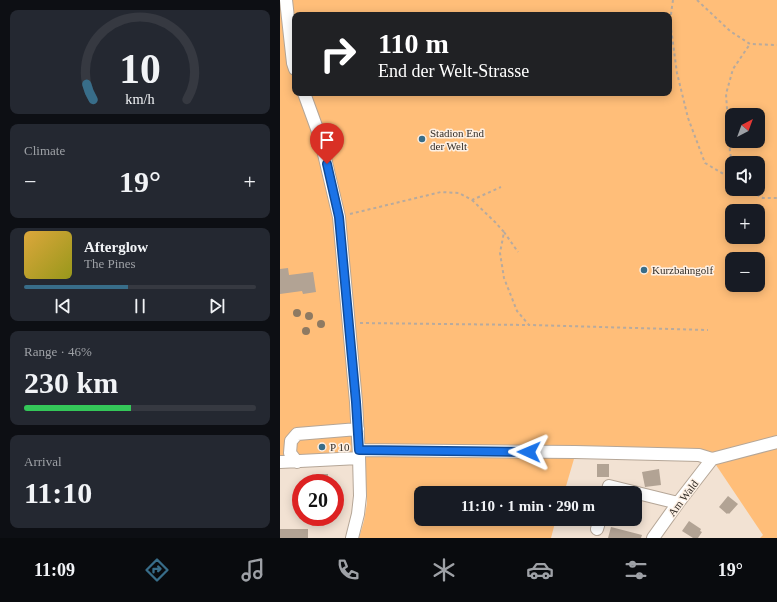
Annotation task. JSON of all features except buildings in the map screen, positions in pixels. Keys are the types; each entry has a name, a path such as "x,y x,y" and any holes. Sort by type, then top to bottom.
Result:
{"street":[{"path":"286,0 292,54"},
{"path":"305,96 320,137 339,217 358,429 360,496 358,514 352,538"},
{"path":"297,462 290,453 291,441 297,434 358,429"},
{"path":"280,462 297,462 359,454 575,452 699,455 712,459 777,442"},
{"name":"Am Wald","path":"653,538 712,459"},
{"path":"642,494 678,503"}],"path":[{"path":"671,12 673,0"},
{"path":"697,0 730,31 750,44 777,45"},
{"path":"672,34 678,74 688,118 705,163 725,175"},
{"path":"731,156 726,94 733,69 750,44"},
{"path":"472,200 501,187"},
{"path":"339,217 441,192 459,193 472,200 495,222 518,252"},
{"path":"759,196 763,198 777,198"},
{"path":"504,232 500,253 504,278 517,311 529,325"},
{"path":"349,323 529,325 708,330"}],"shaded area":[{"path":"280,0 777,0 777,538 760,538 763,535 712,459 576,452 566,486 414,486 414,526 554,526 551,538 359,538 367,503 364,450 359,458 280,462"}],"place":[{"name":"Stadion End der Welt","path":"422,139"},
{"name":"Kurzbahngolf","path":"644,270"},
{"name":"P 10","path":"322,447"}],"route":[{"path":"327,164 339,217 359,450 529,452"}]}
